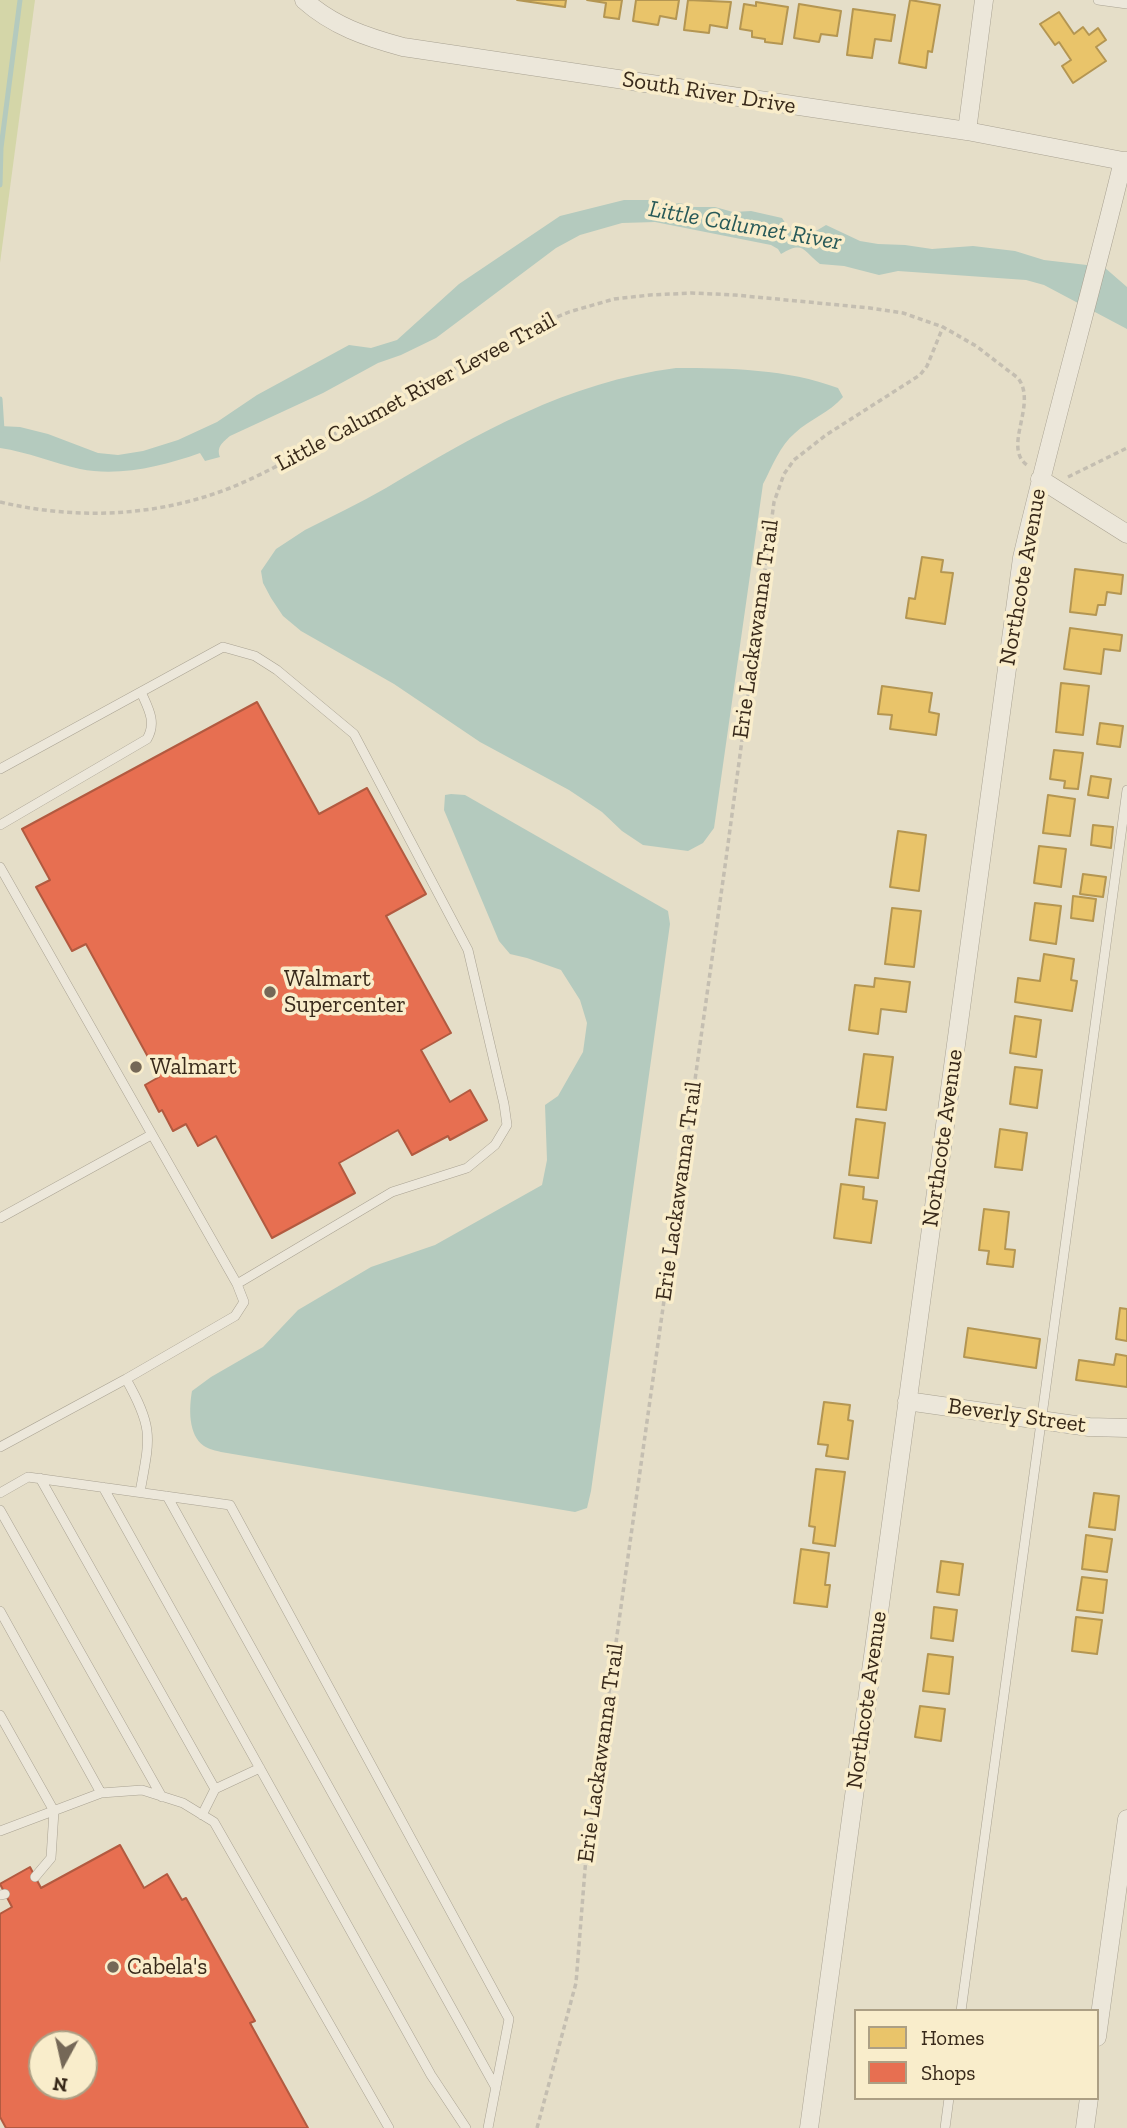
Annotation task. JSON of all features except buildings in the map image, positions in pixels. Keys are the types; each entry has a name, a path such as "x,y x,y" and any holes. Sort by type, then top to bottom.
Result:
{"street":[{"name":"South River Drive","path":"304,0 337,24 366,37 403,47 967,131 1125,161"},
{"path":"967,131 984,0"},
{"name":"Northcote Avenue","path":"809,2128 1022,558 1040,479 1125,161"},
{"path":"1040,479 1127,534"},
{"name":"Beverly Street","path":"907,1401 1089,1427 1127,1428"},
{"path":"1099,2022 1127,1819"},
{"path":"1085,2128 1089,2100"}],"lane":[{"path":"1098,0 1127,4"},
{"path":"0,769 223,648 255,656 277,670 354,734 468,950 504,1104 506,1125 495,1145 467,1168 392,1192 237,1284"},
{"path":"0,825 147,739 153,730 152,719 141,692"},
{"path":"961,2009 1127,790"},
{"path":"0,867 237,1284 244,1302 234,1316 126,1379 0,1447"},
{"path":"0,1218 151,1135"},
{"path":"126,1379 147,1421 148,1445 140,1492"},
{"path":"0,1493 28,1477 230,1505 509,2019 488,2128"},
{"path":"40,1478 215,1789"},
{"path":"103,1487 431,2076 466,2128"},
{"path":"167,1496 496,2088"},
{"path":"0,1510 162,1797"},
{"path":"0,1611 102,1793"},
{"path":"0,1715 54,1811 51,1858 36,1877"},
{"path":"202,1815 215,1789 260,1768"},
{"path":"2,1826 102,1793 142,1790 183,1803 214,1822 388,2128"},
{"path":"945,2128 949,2100"}],"path":[{"name":"Little Calumet River Levee Trail","path":"0,502 37,510 114,514 195,500 257,475 534,326 614,299 692,293 870,308 903,313 943,327 976,346 1023,384 1023,408 1017,452 1019,459 1027,465"},
{"name":"Erie Lackawanna Trail","path":"537,2128 576,1983 592,1811 774,502 784,474 794,460 826,435 920,375 927,366 943,327"},
{"path":"1062,476 1074,475 1127,448"}],"green space":[{"path":"0,0 35,0 0,263"}],"water":[{"name":"Little Calumet River","path":"624,200 653,200 666,205 680,203 733,212 751,211 782,218 793,235 806,237 826,225 860,241 878,244 932,249 973,246 1015,251 1044,260 1104,267 1127,287 1127,329 1044,285 1026,280 898,271 879,275 844,266 820,264 799,248 781,254 771,245 655,222 622,223 580,235 556,248 436,338 378,363 323,393 230,436 220,448 220,457 205,461 200,453 141,469 110,472 80,469 0,448 0,426 20,427 48,434 98,453 118,455 143,451 178,440 217,422 257,395 349,345 371,348 397,340 459,284 560,216"},
{"path":"676,368 779,373 838,388 843,397 790,438 763,484 714,828 703,843 688,851 643,845 569,790 480,742 394,684 301,631 283,616 271,598 263,583 261,571 276,549 305,530 490,430 561,398 598,385"},
{"path":"445,795 465,795 668,911 670,924 591,1491 587,1508 575,1512 221,1452 206,1447 192,1428 192,1391 263,1347 298,1310 371,1267 435,1245 542,1185 547,1160 545,1105 558,1096 583,1052 587,1023 580,1000 561,970 510,954 499,941 444,810"}],"waterway":[{"path":"0,185 1,148 20,0"},
{"path":"0,399 2,430"}],"place":[{"name":"Walmart Supercenter","path":"270,992"},
{"name":"Walmart","path":"136,1067"},
{"name":"Cabela's","path":"113,1967"}]}
